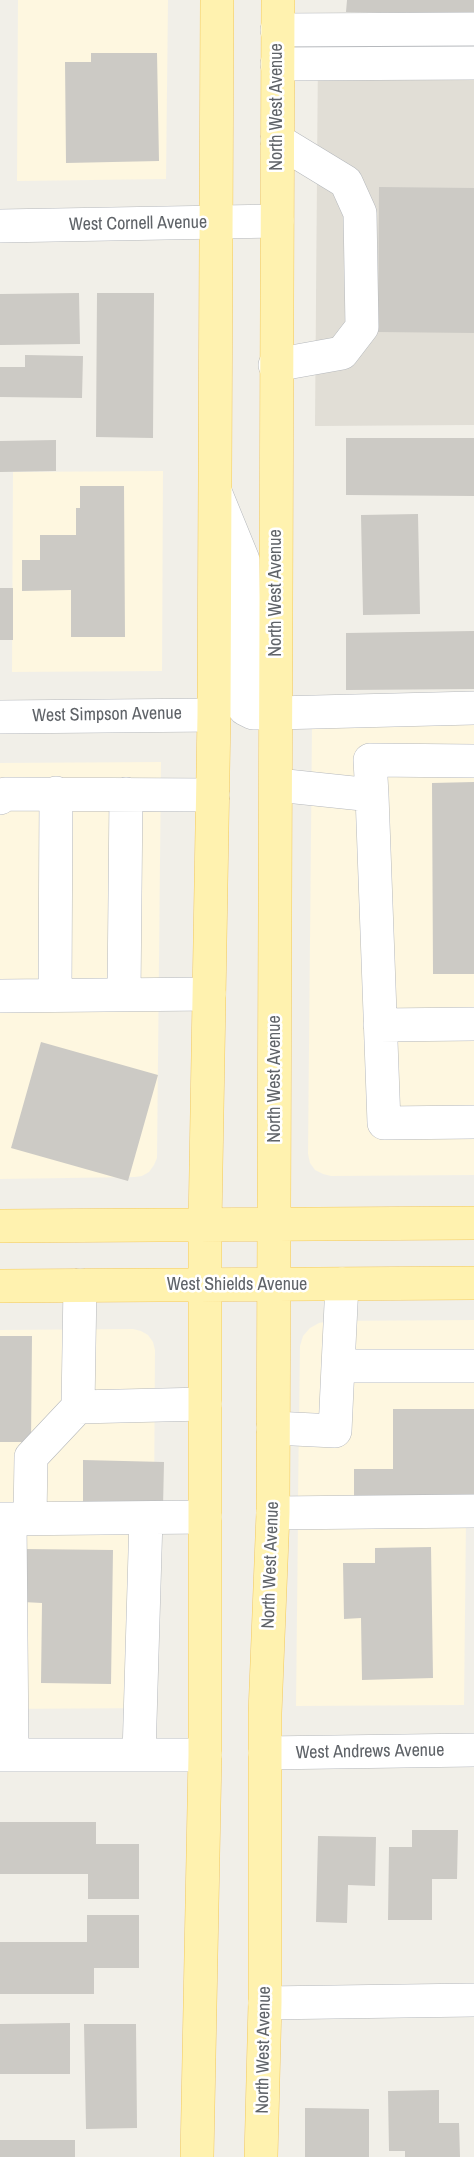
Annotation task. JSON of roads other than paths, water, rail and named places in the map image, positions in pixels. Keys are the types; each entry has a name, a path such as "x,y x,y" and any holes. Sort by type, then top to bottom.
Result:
{"main road":[{"path":"196,2157 205,1755 205,1225 214,715 217,0"},
{"name":"North West Avenue","path":"261,2157 265,2003 266,1753 273,1513 277,15"},
{"path":"0,1226 474,1223"},
{"name":"West Shields Avenue","path":"0,1286 474,1282"}],"street":[{"path":"277,15 474,29"},
{"path":"277,64 474,63"},
{"path":"275,365 342,353 362,327 360,213 346,182 276,140"},
{"name":"West Cornell Avenue","path":"0,226 276,221"},
{"path":"216,494 243,560 245,708 253,713 474,708"},
{"name":"West Simpson Avenue","path":"0,717 214,715"},
{"path":"474,761 370,760 384,1123 474,1122"},
{"path":"276,785 372,795"},
{"path":"0,798 5,794 56,793 213,795"},
{"path":"55,995 56,793"},
{"path":"124,995 126,794"},
{"path":"0,996 209,994"},
{"path":"380,1025 474,1024"},
{"path":"273,1428 334,1431 342,1284"},
{"path":"80,1285 78,1407 31,1457 13,1519 6,1755 205,1755"},
{"path":"339,1366 474,1366"},
{"path":"78,1407 205,1404"},
{"path":"273,1513 474,1511"},
{"path":"13,1519 205,1517"},
{"path":"139,1755 146,1518"},
{"name":"West Andrews Avenue","path":"266,1753 474,1750"},
{"path":"265,2003 474,2000"}]}
